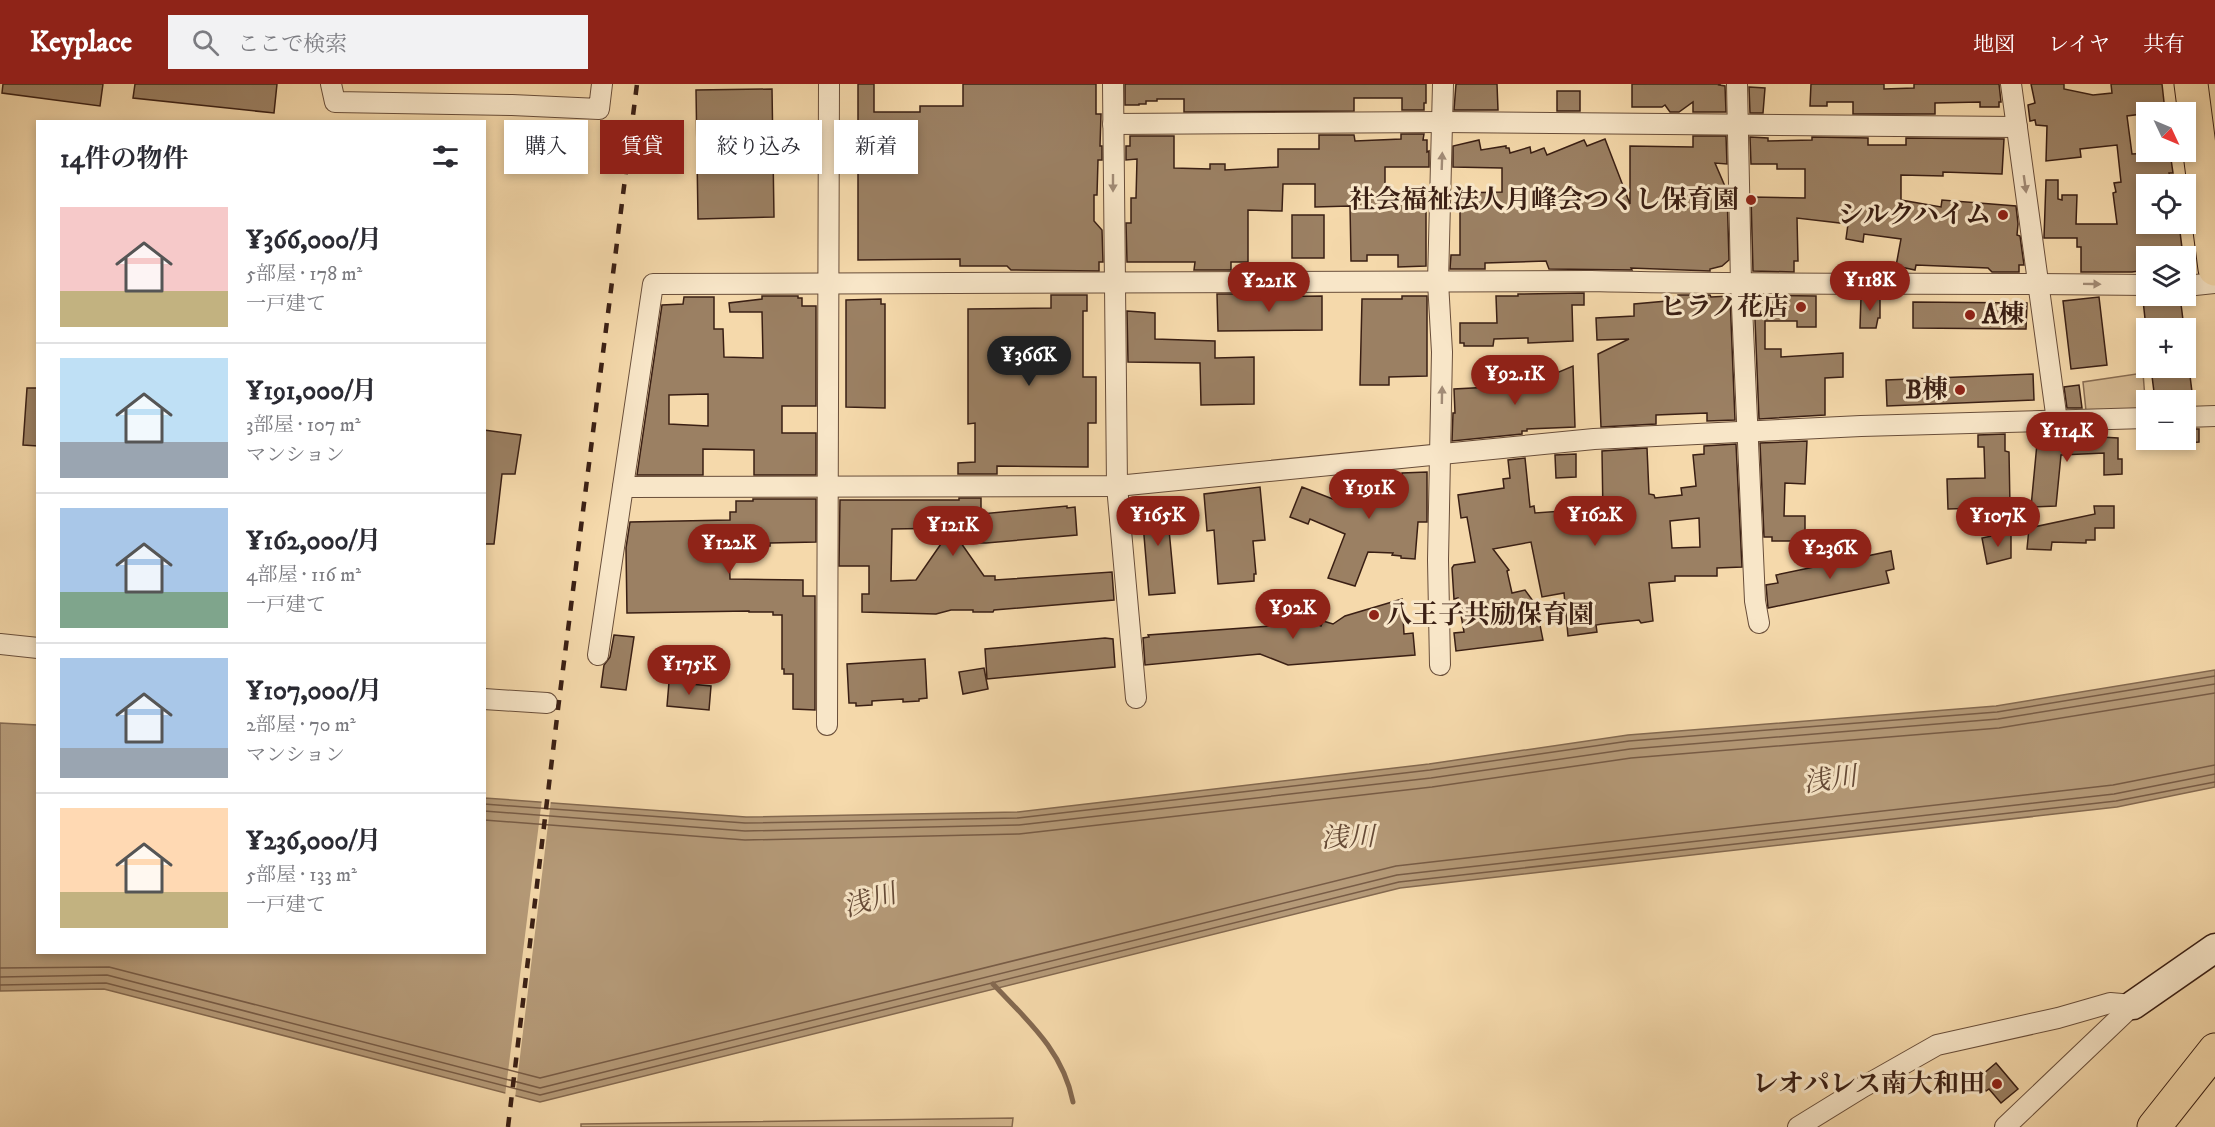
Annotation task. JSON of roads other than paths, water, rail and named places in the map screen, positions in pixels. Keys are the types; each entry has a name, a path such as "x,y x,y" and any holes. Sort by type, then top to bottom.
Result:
{"highway":[{"path":"2191,84 2212,222 2215,269"},
{"path":"2154,1127 2215,1050"}],"street":[{"path":"331,84 335,102 599,109 602,84"},
{"path":"827,725 829,84"},
{"path":"1113,84 1117,486 1136,698"},
{"path":"1440,665 1438,560 1442,352 1438,282 1443,84"},
{"path":"1737,84 1741,284 1755,601 1759,623"},
{"path":"2011,84 2057,421"},
{"path":"1113,124 1443,122 2017,126"},
{"path":"598,655 653,284 1591,281 1741,284 2136,285"},
{"path":"2196,285 2215,283"},
{"path":"2196,417 2215,416"},
{"path":"623,487 1117,486 1594,439 1749,431 2136,418"},
{"path":"0,644 36,648"},
{"path":"486,699 547,703"},
{"path":"2005,1127 2133,1005 2215,948"},
{"path":"1798,1127 1937,1045 2058,1018 2110,1003 2133,1005"}],"water":[{"name":"浅川","path":"2215,670 2215,787 2117,807 1400,888 540,1102 104,989 0,991 0,723 36,725 36,954 486,954 486,798 746,817 1018,812 1429,764 1628,735 1996,706"}],"waterway":[{"path":"993,984 1031,1024 1053,1052 1068,1084 1073,1102"}],"railway":[{"path":"508,1127 637,84"}],"place":[{"name":"社会福祉法人月峰会つくし保育園","path":"1751,200"},
{"name":"シルクハイム","path":"2003,215"},
{"name":"ヒラノ花店","path":"1801,307"},
{"name":"A棟","path":"1970,315"},
{"name":"B棟","path":"1960,390"},
{"name":"八王子共励保育園","path":"1374,615"},
{"name":"レオパレス南大和田","path":"1997,1084"}]}
